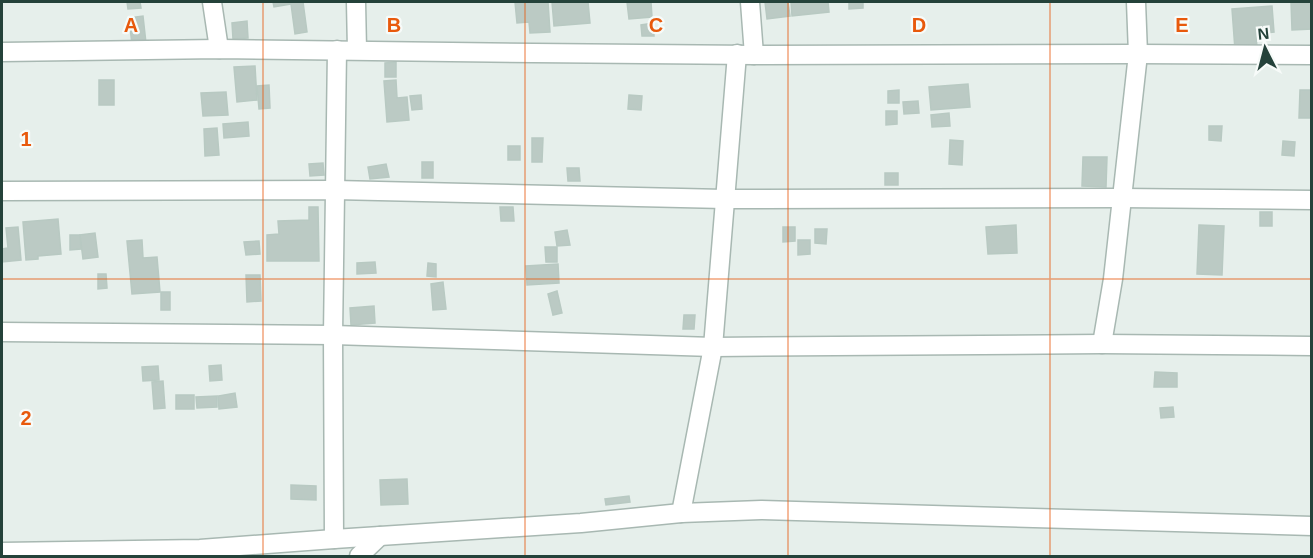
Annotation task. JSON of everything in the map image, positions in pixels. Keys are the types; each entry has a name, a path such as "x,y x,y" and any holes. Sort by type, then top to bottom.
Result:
{"street":[{"path":"212,2 219,49"},
{"path":"356,2 357,50"},
{"path":"681,513 712,347 724,199 746,54 750,2"},
{"path":"1102,344 1113,279 1138,54 1136,2"},
{"path":"2,52 219,49 534,53 1311,55"},
{"path":"334,539 333,335 337,50"},
{"path":"2,191 335,190 724,199 1311,200"},
{"path":"2,332 333,335 712,347 1102,344 1311,346"},
{"path":"2,552 200,549 581,523 681,513 761,510 1311,526"},
{"path":"359,556 380,536"}],"building":[{"path":"127,2 140,2 141,8 128,9"},
{"path":"273,2 303,2 307,32 295,34 291,4 274,7"},
{"path":"515,2 548,2 550,32 530,33 529,22 517,23"},
{"path":"552,2 588,2 590,23 554,26"},
{"path":"627,2 651,2 652,17 629,19"},
{"path":"765,2 788,2 790,16 767,19"},
{"path":"791,2 828,2 829,12 792,16"},
{"path":"849,2 863,2 863,8 849,9"},
{"path":"1291,2 1312,2 1312,29 1292,30"},
{"path":"1272,6 1274,32 1256,34 1257,48 1235,50 1232,9"},
{"path":"143,16 146,43 132,45 129,18"},
{"path":"247,21 248,38 233,39 232,23"},
{"path":"653,23 654,36 642,36 641,25"},
{"path":"396,62 396,77 385,77 385,63"},
{"path":"255,66 257,100 237,102 234,67"},
{"path":"99,80 114,80 114,105 99,105"},
{"path":"396,80 397,98 407,97 409,120 387,122 384,81"},
{"path":"968,84 970,107 931,110 929,87"},
{"path":"269,85 270,108 259,109 257,86"},
{"path":"899,90 899,103 888,103 888,91"},
{"path":"1300,90 1312,90 1312,118 1299,118"},
{"path":"226,92 228,115 203,116 201,93"},
{"path":"421,95 422,109 412,110 410,96"},
{"path":"629,95 642,96 641,110 628,109"},
{"path":"918,101 919,113 904,114 903,102"},
{"path":"886,111 897,111 897,124 886,125"},
{"path":"949,113 950,126 932,127 931,115"},
{"path":"248,122 249,136 224,138 223,124"},
{"path":"1209,126 1222,126 1221,141 1209,140"},
{"path":"217,128 219,155 205,156 204,129"},
{"path":"532,138 543,138 542,162 532,162"},
{"path":"950,140 963,141 962,165 949,164"},
{"path":"1283,141 1295,142 1294,156 1282,155"},
{"path":"508,146 520,146 520,160 508,160"},
{"path":"1083,157 1107,157 1106,187 1082,186"},
{"path":"422,162 433,162 433,178 422,178"},
{"path":"323,163 324,175 310,176 309,164"},
{"path":"386,164 389,177 370,179 368,167"},
{"path":"567,168 579,168 580,181 568,181"},
{"path":"885,173 898,173 898,185 885,185"},
{"path":"309,207 318,207 319,261 267,261 267,235 279,234 278,221 309,220"},
{"path":"500,207 513,207 514,221 501,221"},
{"path":"1260,212 1272,212 1272,226 1260,226"},
{"path":"58,219 61,254 38,256 38,259 26,260 23,222"},
{"path":"1016,225 1017,253 988,254 986,227"},
{"path":"1199,225 1224,226 1222,275 1197,274"},
{"path":"18,227 21,260 2,262 2,249 8,248 6,228"},
{"path":"783,227 795,227 795,241 783,242"},
{"path":"815,229 827,229 826,244 815,243"},
{"path":"567,230 570,245 557,246 555,232"},
{"path":"95,233 98,257 83,259 80,235"},
{"path":"70,235 80,235 81,249 70,250"},
{"path":"142,240 143,258 157,257 160,292 132,294 127,241"},
{"path":"798,240 810,240 810,254 798,255"},
{"path":"259,241 260,254 246,255 244,242"},
{"path":"545,247 557,247 557,262 546,262"},
{"path":"375,262 376,273 357,274 357,263"},
{"path":"428,263 436,264 436,277 427,276"},
{"path":"558,264 559,283 527,285 526,266"},
{"path":"98,274 106,274 107,288 98,289"},
{"path":"246,275 260,275 261,301 247,302"},
{"path":"443,282 446,309 433,310 431,284"},
{"path":"557,291 562,313 553,315 548,294"},
{"path":"161,292 170,292 170,310 161,310"},
{"path":"374,306 375,323 351,325 350,308"},
{"path":"684,315 695,315 694,329 683,329"},
{"path":"221,365 222,380 210,381 209,366"},
{"path":"158,366 159,380 143,381 142,367"},
{"path":"1155,372 1177,373 1177,387 1154,387"},
{"path":"163,381 165,408 154,409 152,382"},
{"path":"235,393 237,407 219,409 218,396"},
{"path":"176,395 194,395 194,409 176,409"},
{"path":"217,396 217,407 197,408 196,397"},
{"path":"1173,407 1174,417 1161,418 1160,408"},
{"path":"407,479 408,504 381,505 380,480"},
{"path":"291,485 316,486 316,500 291,499"},
{"path":"629,496 630,502 606,505 605,499"}]}
